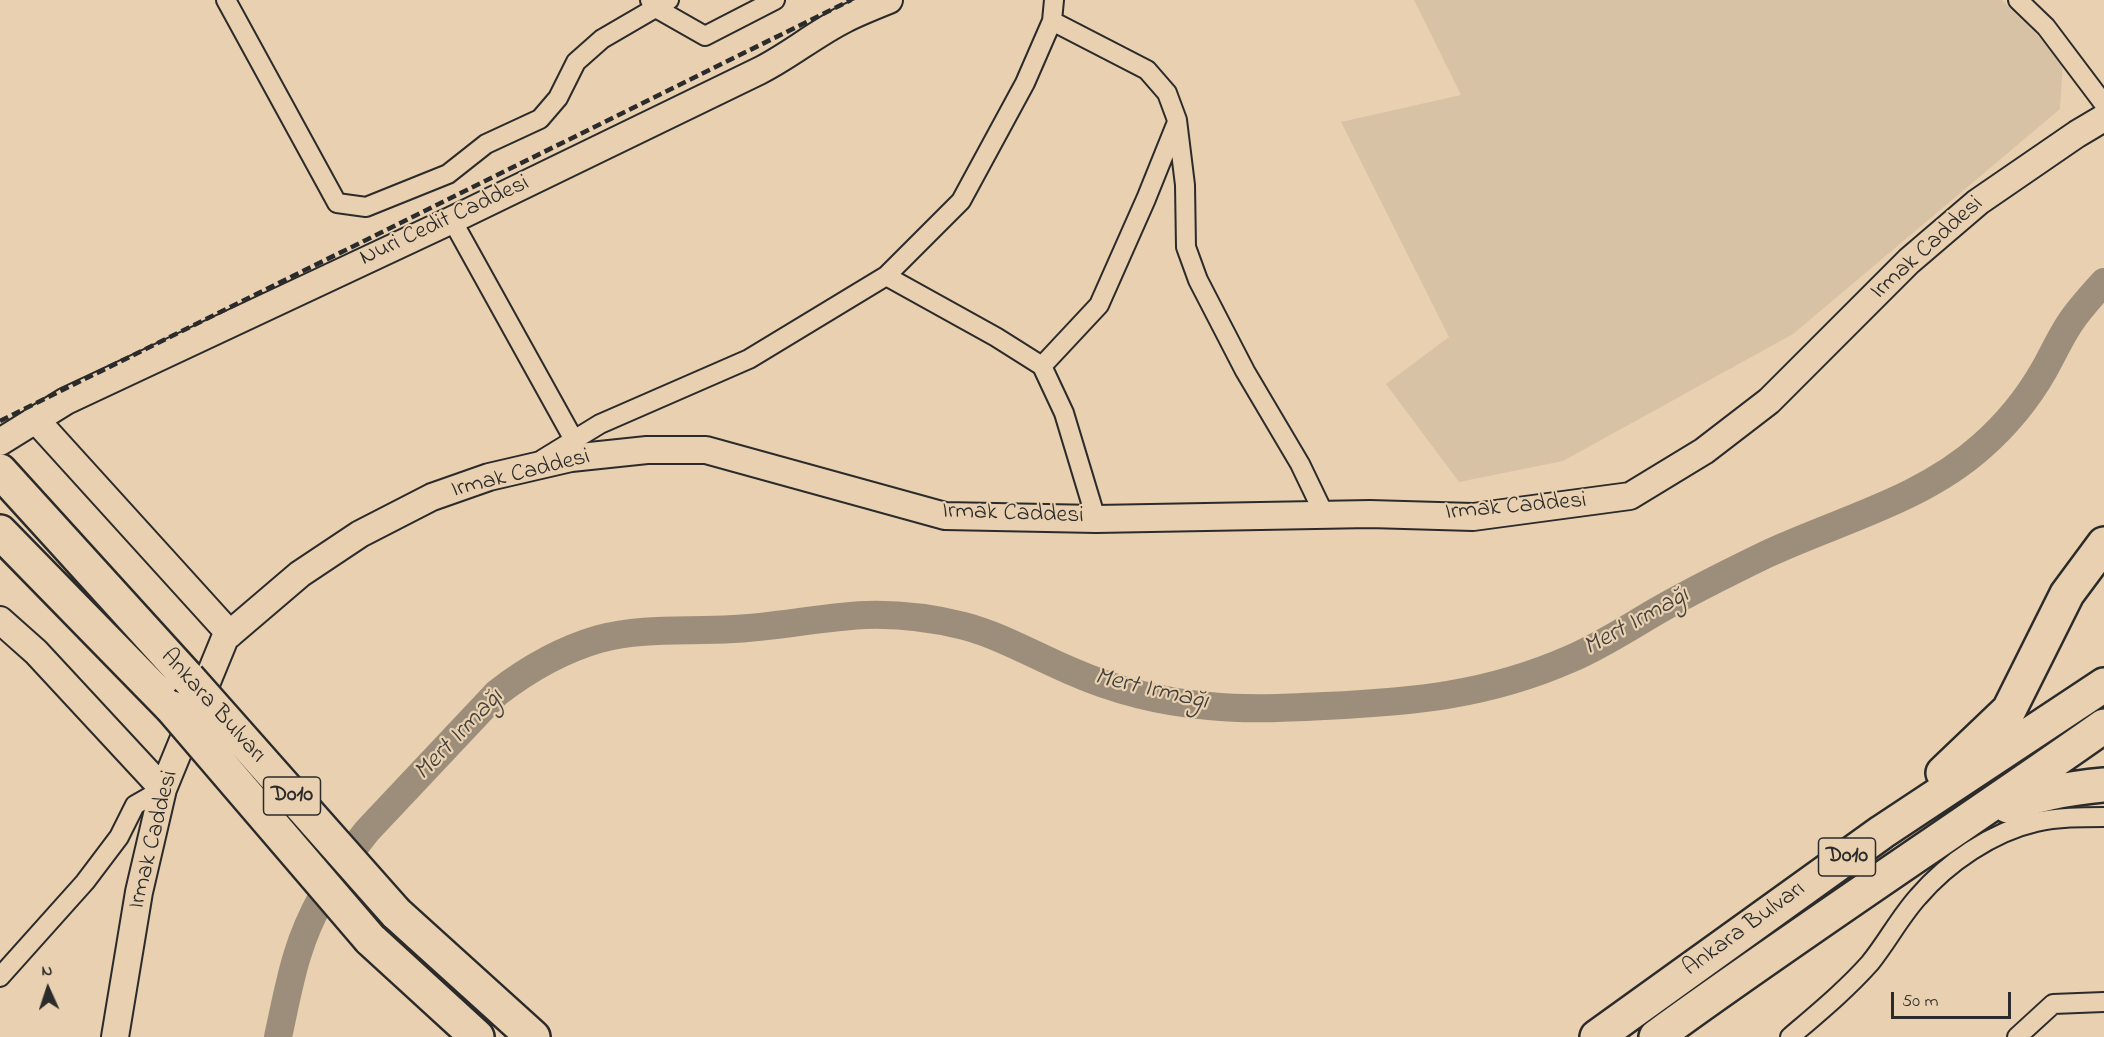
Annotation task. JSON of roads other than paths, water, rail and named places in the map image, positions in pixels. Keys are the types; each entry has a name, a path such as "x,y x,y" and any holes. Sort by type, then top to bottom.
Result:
{"highway":[{"name":"Ankara Bulvarı","path":"4,475 396,913 533,1037"},
{"name":"Ankara Bulvarı","path":"0,532 172,708 370,939 477,1037"},
{"path":"1882,832 2009,710 2067,594 2104,544"},
{"name":"Ankara Bulvarı","path":"1597,1037 1882,832 2104,685"},
{"name":"Ankara Bulvarı","path":"1656,1037 2104,726"},
{"path":"1965,824 2022,800 2068,788 2104,785"}],"street":[{"path":"226,0 338,203 366,207 448,174 486,144 540,119 558,98 576,62 602,39 658,2 705,36 775,0"},
{"name":"Nuri Cedit Caddesi","path":"0,442 77,396 452,220 783,59 806,42 845,19 889,0"},
{"path":"527,468 600,424 749,359 886,276 961,201 1025,83 1052,21 1054,0"},
{"path":"2018,0 2046,27 2104,104"},
{"path":"1052,21 1147,70 1167,93 1177,120 1185,185 1186,247 1198,280 1240,361 1300,464 1325,516"},
{"name":"Irmak Caddesi","path":"115,1037 139,892 163,789 225,638 300,574 360,534 432,497 489,477 571,458 647,450 706,450 945,516 1096,519 1370,514 1473,517 1630,496 1704,451 1769,401 1909,261 1978,202 2104,118"},
{"path":"1042,366 1099,305 1146,199 1177,120"},
{"path":"452,220 574,440"},
{"path":"886,276 1042,366 1064,413 1096,519"},
{"path":"35,419 230,634"},
{"path":"0,620 36,652 163,789 135,805 119,837 85,882 0,978"},
{"path":"1790,1037 1850,985 1872,960 1919,896 1948,867 2004,833 2036,822 2104,817"},
{"path":"2017,1037 2053,1004 2104,1002"}],"waterway":[{"name":"Mert Irmağı","path":"278,1037 303,939 317,906 335,874 356,845 497,693 533,668 571,649 599,639 632,633 750,628 849,616 891,615 964,626 992,635 1104,684 1138,694 1191,704 1253,708 1357,704 1420,699 1480,689 1540,671 1582,653 1728,573 1767,554 1907,495 1959,465 1991,438 2024,401 2070,323 2104,282"}],"railway":[{"path":"0,421 851,0"}]}
